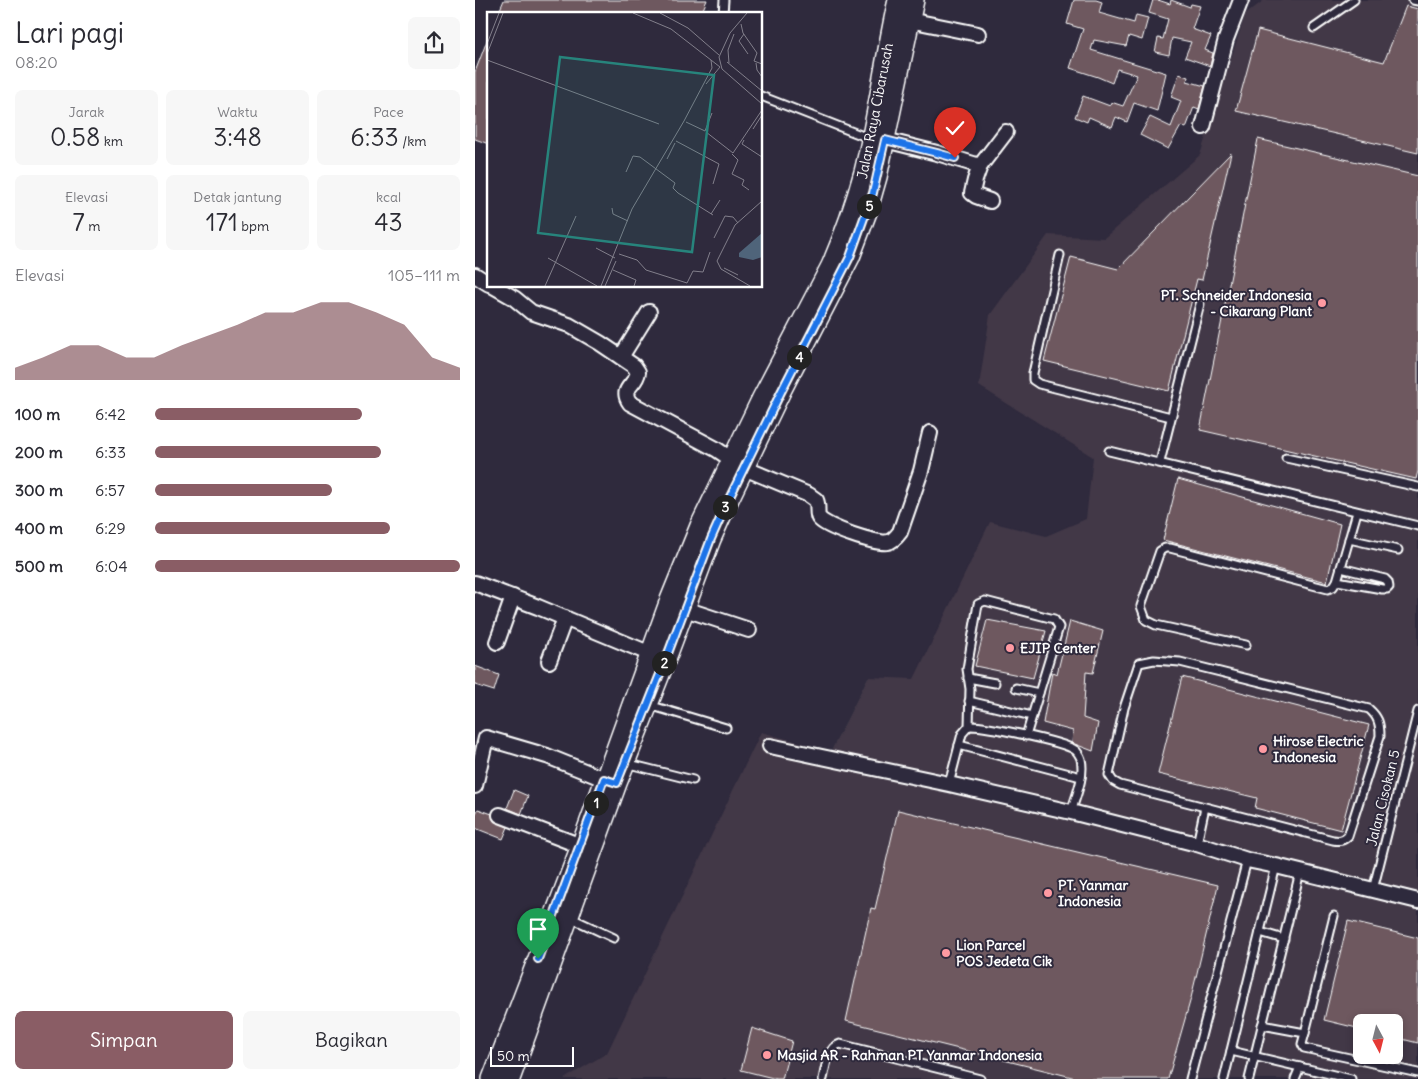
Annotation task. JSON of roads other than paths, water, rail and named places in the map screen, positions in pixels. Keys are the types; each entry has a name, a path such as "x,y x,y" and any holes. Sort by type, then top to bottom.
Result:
{"street":[{"name":"Jalan Raya Cibarusah","path":"878,139 889,41 898,0"},
{"name":"Jalan Raya Cibarusah","path":"510,1079 569,917 651,654 670,600 700,526 737,463 831,266 848,222 863,174 878,139 913,0"},
{"path":"1203,127 1226,39 1241,0"},
{"path":"909,20 978,34"},
{"path":"990,201 972,193 975,180 980,166 1006,132"},
{"path":"878,139 937,153 980,166"},
{"path":"475,275 487,283"},
{"path":"496,288 514,298 531,312 577,329 634,366 638,372 638,377 627,391 626,397 630,404 716,449 737,463 809,495 816,500 820,520 832,527 876,541 888,542 895,538 900,532 921,471 930,433"},
{"path":"621,357 649,312"},
{"name":"Jalan Raya Cibarusah","path":"492,1079 581,846 611,781 625,763 711,539 727,503 737,463"},
{"path":"475,583 651,654"},
{"path":"497,642 513,597"},
{"path":"685,609 749,630"},
{"path":"549,661 565,618"},
{"path":"475,786 486,738 547,756 611,781"},
{"path":"770,746 1071,812 1197,844 1247,860 1418,902"},
{"path":"500,815 581,846"}],"lane":[{"path":"1314,28 1353,0"},
{"path":"1413,0 1418,1"},
{"path":"763,97 878,139"},
{"path":"1061,255 1033,373 1033,380 1039,384 1171,417"},
{"path":"1160,462 1200,304"},
{"path":"1109,451 1418,526"},
{"path":"1286,458 1418,486"},
{"path":"1246,646 1156,625 1146,620 1141,606 1160,551 1170,548 1328,589 1333,587 1337,581 1357,512"},
{"path":"1349,539 1398,550"},
{"path":"1337,581 1387,590 1389,587 1385,578 1341,568"},
{"path":"949,784 962,734 969,726 968,660 978,604 985,601 1054,620 1059,627 1026,736"},
{"path":"1154,660 1180,662 1369,709 1376,716 1380,736 1348,836 1345,839 1340,841 1333,840 1205,807 1120,785 1113,782 1109,775 1124,708 1139,663 1154,660"},
{"path":"968,678 995,683"},
{"path":"1016,688 1039,693"},
{"path":"969,701 1032,716"},
{"path":"648,704 726,728"},
{"name":"Jalan Cisokan 5","path":"1373,891 1418,711"},
{"path":"969,726 984,726 1058,743 1074,749 1081,759 1081,776 1071,812"},
{"path":"959,745 1081,776"},
{"path":"625,763 693,780"},
{"path":"1197,844 1205,807"},
{"path":"1190,1079 1247,860"},
{"path":"1224,1079 1276,866"},
{"path":"1249,1079 1299,872"},
{"path":"1334,916 1302,1044 1304,1048 1418,1073"},
{"path":"569,917 614,938"},
{"path":"1260,932 1284,939"},
{"path":"1262,1025 1305,1033"},
{"path":"823,1079 831,1050 840,1044 980,1079"},
{"path":"1231,1051 1351,1079"},
{"path":"1295,1079 1300,1067"}],"place":[{"name":"PT. Schneider Indonesia - Cikarang Plant","path":"1322,303"},
{"name":"EJIP Center","path":"1010,648"},
{"name":"Hirose Electric Indonesia","path":"1263,749"},
{"name":"PT. Yanmar Indonesia","path":"1048,893"},
{"name":"Lion Parcel POS Jedeta Cik","path":"946,953"},
{"name":"Masjid AR - Rahman PT Yanmar Indonesia","path":"767,1055"}]}
